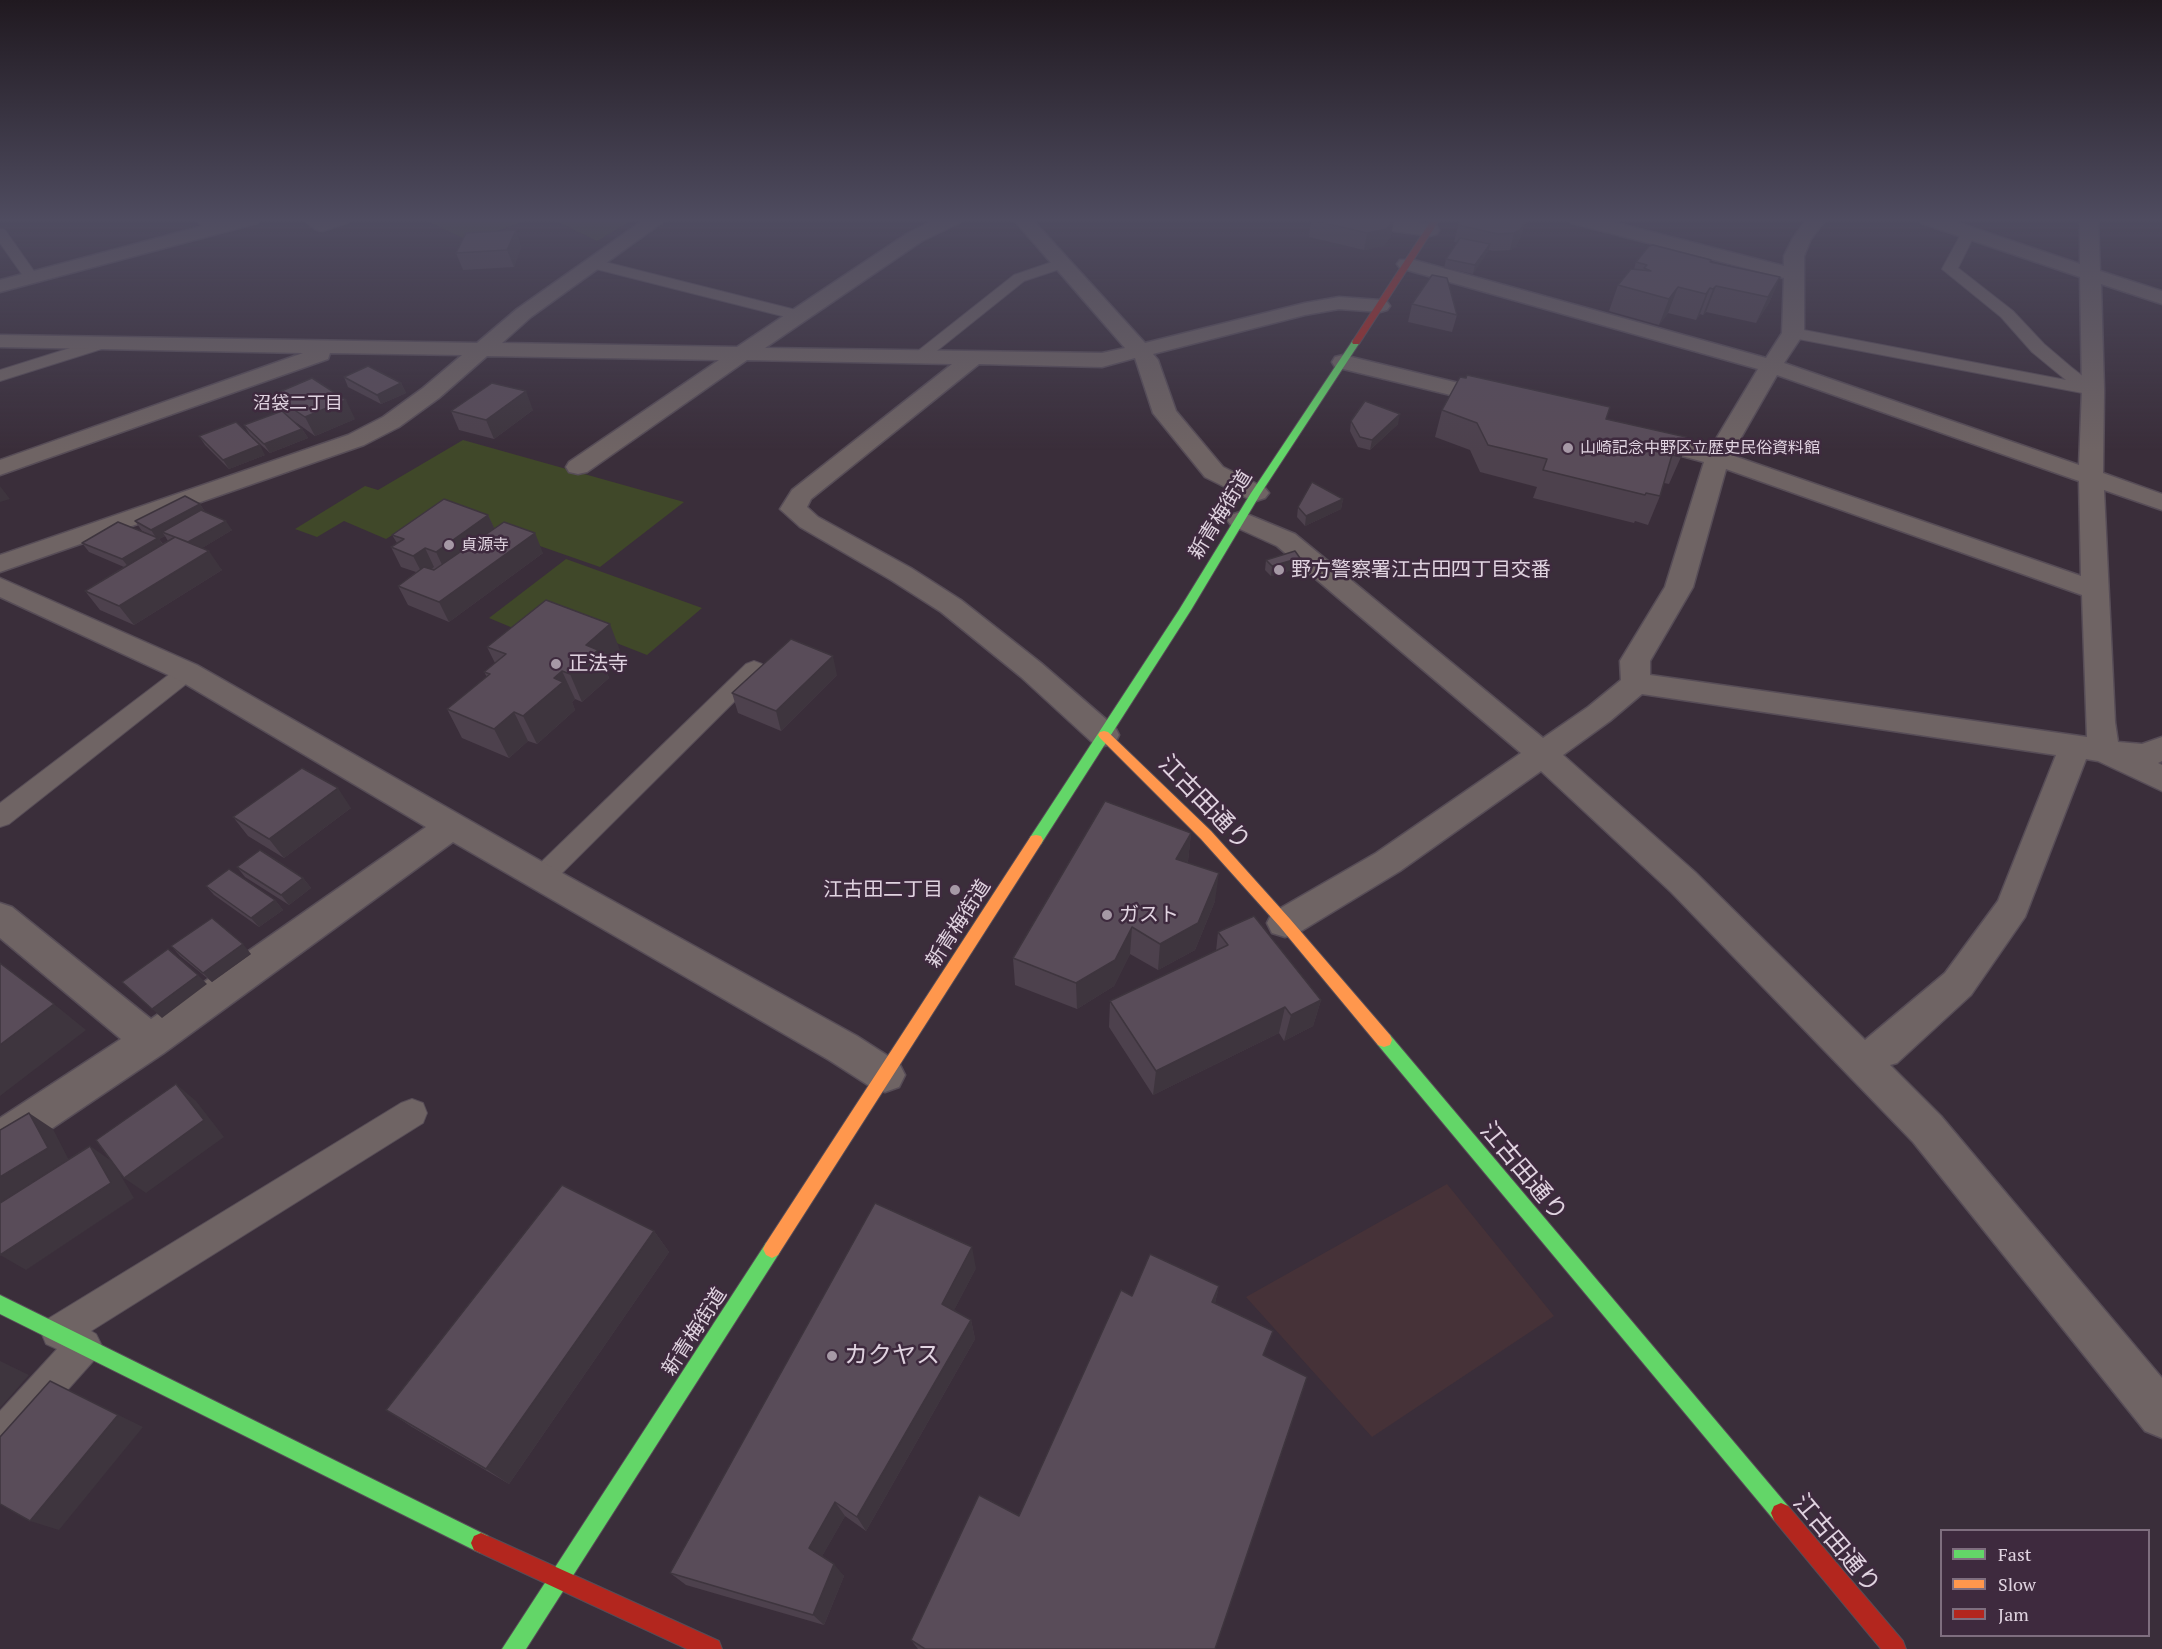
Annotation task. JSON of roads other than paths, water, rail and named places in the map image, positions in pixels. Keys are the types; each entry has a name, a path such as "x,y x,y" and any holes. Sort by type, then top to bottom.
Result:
{"main road":[{"name":"新青梅街道","path":"513,1649 1104,735 1248,507 1386,296"},
{"name":"江古田通り","path":"1104,735 1206,835 1285,923 1895,1649"},
{"path":"0,1304 487,1546 711,1649"}],"street":[{"path":"0,564 356,440 391,422 431,393 524,313 548,296"},
{"path":"578,467 827,296"},
{"path":"1090,296 1147,360 1165,413 1214,472 1248,507 1541,753 1683,882 1927,1129 2162,1414"},
{"path":"1521,296 1771,366 2162,502"},
{"path":"1636,683 1635,661 1679,587 1718,458 1771,366 1794,333 1793,296"},
{"path":"1858,1060 1883,1051 1958,984 2013,907 2090,749 2100,722 2091,476 2092,296"},
{"path":"0,341 1102,360 1305,309 1339,303 1380,306"},
{"path":"0,468 339,347"},
{"path":"972,359 801,495 793,509 809,522 901,574 951,606 1031,670 1104,735"},
{"path":"1343,362 1513,404"},
{"path":"1615,431 1718,458 2096,591"},
{"path":"0,586 187,672 541,878 832,1042 885,1075"},
{"path":"1285,923 1388,862 1599,714 1636,683 2145,756 2162,748"},
{"path":"2090,749 2162,779"},
{"path":"0,1141 150,1041 453,825"},
{"path":"0,917 150,1041"}],"lane":[{"path":"721,296 798,315"},
{"path":"916,358 996,296"},
{"path":"1984,296 2007,314 2038,348 2065,371 2093,390"},
{"path":"1794,333 2093,390"},
{"path":"0,376 102,343"},
{"path":"541,878 754,669"},
{"path":"0,817 187,672"},
{"path":"0,1438 71,1339 412,1113"}],"place":[{"name":"山崎記念中野区立歴史民俗資料館","path":"1568,448"},
{"name":"貞源寺","path":"449,545"},
{"name":"野方警察署江古田四丁目交番","path":"1279,570"},
{"name":"正法寺","path":"556,664"},
{"name":"江古田二丁目","path":"955,890"},
{"name":"ガスト","path":"1107,915"},
{"name":"カクヤス","path":"832,1356"}],"district":[{"name":"沼袋二丁目","path":"298,404"}]}
